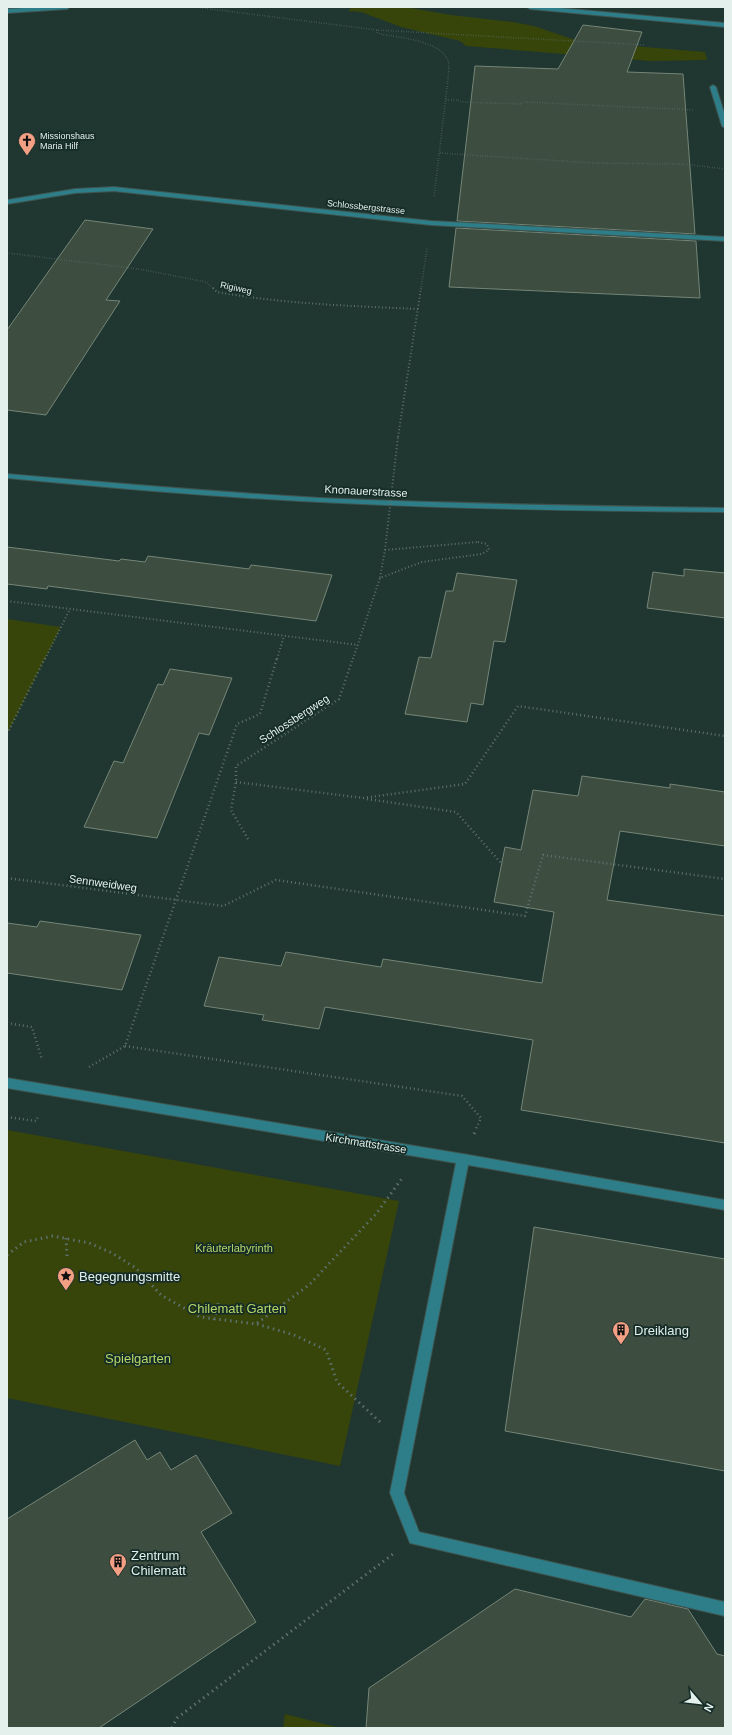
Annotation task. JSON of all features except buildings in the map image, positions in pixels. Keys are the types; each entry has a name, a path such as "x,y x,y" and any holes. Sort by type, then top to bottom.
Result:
{"street":[{"path":"7,11 67,7"},
{"path":"530,7 725,25"},
{"path":"712,87 725,126"},
{"name":"Schlossbergstrasse","path":"7,202 75,190 114,190 431,223 725,239"},
{"name":"Knonauerstrasse","path":"7,476 102,485 363,502 543,508 725,510"},
{"name":"Kirchmattstrasse","path":"7,1083 463,1159 725,1205"},
{"path":"463,1159 397,1493 415,1538 725,1609"}],"path":[{"path":"195,7 377,30 650,45"},
{"path":"446,100 520,104 525,102 720,112"},
{"path":"440,153 593,163 683,164 725,169"},
{"name":"Rigiweg","path":"7,253 139,269 206,282 216,292 255,299 297,303 419,309"},
{"name":"Schlossbergweg","path":"248,839 231,810 236,782 236,766 339,699 380,578 385,550 398,437"},
{"path":"380,578 422,562 482,554 489,550 487,544 478,542 385,550"},
{"path":"7,601 358,645"},
{"path":"7,734 70,609"},
{"path":"125,1046 237,724 260,714 284,636"},
{"path":"363,798 465,784 518,706 725,736"},
{"path":"236,782 363,798 456,812 501,863"},
{"name":"Sennweidweg","path":"7,878 222,906 276,880 525,916 543,855 725,879"},
{"path":"7,1023 32,1027 51,1090"},
{"path":"7,1117 36,1121 51,1090 125,1046 462,1096 481,1118 463,1159"},
{"path":"256,1324 309,1285 376,1214 402,1179 418,1152"},
{"path":"7,1255 24,1242 53,1236 89,1243 112,1253 136,1268 160,1295 200,1317 214,1320 256,1324 294,1335 326,1350 337,1382 406,1447"},
{"path":"66,1238 68,1256"},
{"path":"214,1320 218,1303"},
{"path":"172,1728 177,1718 415,1538"}],"green space":[{"path":"352,7 405,7 451,15 513,22 534,26 572,39 596,43 705,52 707,60 651,61 466,46 460,41 401,27 361,12 348,11"},
{"path":"7,619 61,627 7,734"},
{"name":"Chilematt Garten","path":"7,1130 399,1201 340,1466 7,1398"},
{"path":"285,1714 340,1728 283,1728"}],"place":[{"name":"Missionshaus Maria Hilf","path":"27,156"},
{"name":"Begegnungsmitte","path":"66,1291"},
{"name":"Dreiklang","path":"621,1345"},
{"name":"Zentrum Chilematt","path":"118,1577"}],"park label":[{"name":"Kräuterlabyrinth","path":"234,1248"},
{"name":"Spielgarten","path":"138,1358"}]}
